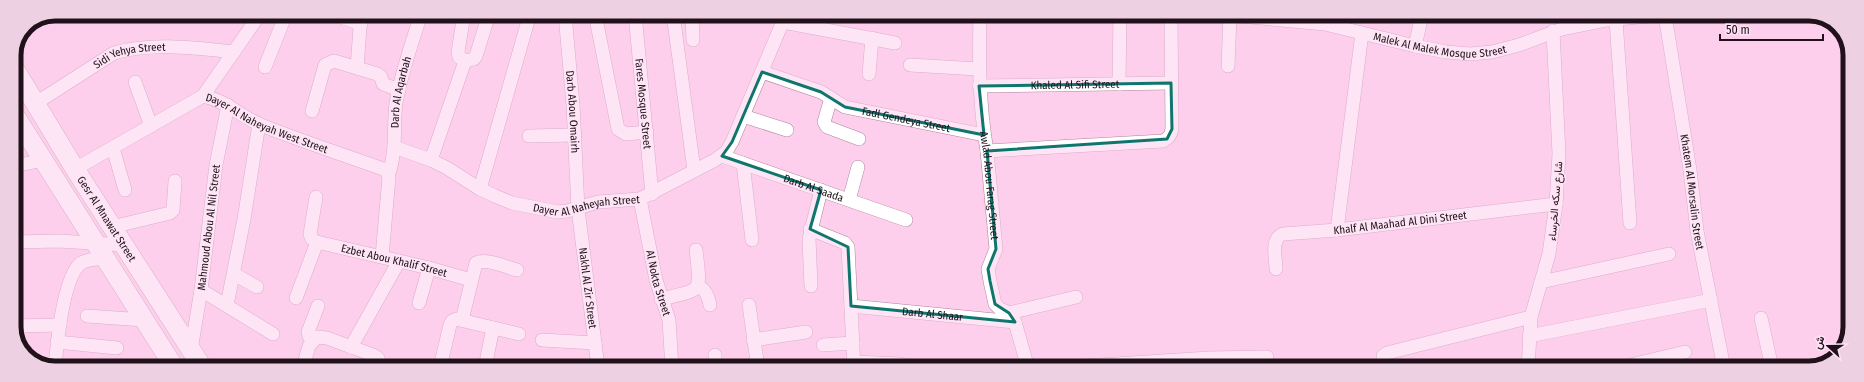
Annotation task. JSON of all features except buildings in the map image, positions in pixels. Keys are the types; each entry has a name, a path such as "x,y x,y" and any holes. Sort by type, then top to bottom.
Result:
{"street":[{"path":"203,96 255,21"},
{"path":"265,67 283,21"},
{"path":"357,68 361,21"},
{"name":"Darb Al Aqarbah","path":"389,173 394,147 396,104 419,21"},
{"path":"463,21 458,52 459,57 465,61 474,59 476,56 487,21"},
{"path":"480,189 528,21"},
{"name":"Darb Abou Omairh","path":"566,21 578,209"},
{"path":"596,21 618,129 626,134 647,132"},
{"name":"Fares Mosque Street","path":"636,21 647,132 646,196"},
{"path":"674,21 694,170"},
{"path":"692,21 693,40"},
{"name":"Dayer Al Naheyah Street","path":"394,147 431,160 447,168 480,189 512,203 532,207 558,212 578,209 598,202 646,196 722,156 732,142 784,21"},
{"path":"798,21 895,43"},
{"name":"Awlad Abou Farag Street","path":"980,21 978,69 979,86 987,150 996,249 988,269 995,304 1012,317"},
{"path":"1119,84 1120,21"},
{"path":"987,150 1163,141 1171,134 1172,128 1171,21"},
{"path":"1224,21 1228,66"},
{"name":"Malek Al Malek Mosque Street","path":"1291,21 1325,24 1415,46 1446,52 1470,54 1492,52 1519,44 1553,31 1610,21"},
{"path":"1415,46 1421,21"},
{"path":"1616,21 1630,223"},
{"name":"Khatem Al Morsalin Street","path":"1666,21 1697,231 1723,361"},
{"name":"شارع سكه الخرساء","path":"1528,361 1531,317 1549,254 1556,204 1559,154 1553,31"},
{"path":"1337,230 1362,33"},
{"path":"869,74 872,38"},
{"name":"Sidi Yehya Street","path":"36,103 114,54 125,50 162,48 234,52"},
{"path":"312,111 325,65 334,61 377,74 381,77 383,84 399,90"},
{"path":"431,160 465,61"},
{"path":"910,65 978,69"},
{"name":"Fadl Gendeya Street","path":"762,72 821,92 839,105 845,107 984,135"},
{"name":"Gesr Al Mnawat Street","path":"21,79 75,169 198,361"},
{"path":"135,82 151,126"},
{"name":"Khaled Al Sifi Street","path":"979,86 1172,83"},
{"name":"Dayer Al Naheyah West Street","path":"75,169 203,96 228,105 259,124 386,170 389,173"},
{"path":"831,98 824,122 827,127 859,140"},
{"name":"Mahmoud Abou Al Nil Street","path":"191,350 201,290 216,165 228,105"},
{"path":"743,116 787,130"},
{"path":"228,305 259,124"},
{"name":"Gesr Al Mnawat Street","path":"21,125 170,361"},
{"path":"529,136 574,135"},
{"path":"113,148 125,190"},
{"name":"Darb Al Saada","path":"722,156 906,220"},
{"path":"21,165 44,160"},
{"path":"744,163 752,240"},
{"path":"849,200 858,167"},
{"path":"382,257 389,173"},
{"path":"112,226 170,213 173,210 175,181"},
{"path":"811,286 809,238 810,229 821,190"},
{"name":"Al Nokta Street","path":"646,196 661,299 668,320 671,361"},
{"path":"296,298 317,242 312,240 310,234 316,197"},
{"name":"Khalf Al Maahad Al Dini Street","path":"1276,269 1275,245 1280,235 1287,233 1337,230 1556,204"},
{"name":"Nakhl Al Zir Street","path":"578,209 597,361"},
{"path":"810,229 845,243 848,247 854,361"},
{"path":"21,242 59,241 101,250 124,245"},
{"name":"Ezbet Abou Khalif Street","path":"317,242 429,268 472,280"},
{"path":"55,361 57,342 69,282 74,272 82,263 92,259 101,250"},
{"path":"661,299 694,292 700,279 696,250"},
{"path":"1541,282 1670,254"},
{"path":"351,347 399,261"},
{"path":"462,320 476,263 480,261 516,270"},
{"path":"419,303 429,268"},
{"path":"234,274 257,287"},
{"path":"698,286 704,289 708,296 710,305"},
{"path":"201,290 228,305 273,334"},
{"name":"Darb Al Shaar","path":"851,306 1012,317 1076,297"},
{"path":"1529,336 1711,300"},
{"path":"750,305 753,340 757,361"},
{"path":"312,340 308,332 318,306"},
{"path":"87,316 144,320"},
{"path":"1012,317 1026,361"},
{"path":"1383,361 1383,356 1387,353 1531,317"},
{"path":"1761,318 1770,361"},
{"path":"442,361 452,321 456,319 519,334"},
{"path":"21,326 60,325"},
{"path":"486,361 493,328"},
{"path":"753,340 806,332"},
{"path":"305,361 312,340 317,337 321,337 378,358 379,361"},
{"path":"542,340 595,343"},
{"path":"57,342 117,348"},
{"path":"823,345 853,342"},
{"path":"1647,361 1685,352"},
{"path":"1162,361 1209,358 1267,357"}],"highlighted area":[{"path":"762,72 821,92 845,107 984,135 979,86 1171,83 1172,129 1167,139 987,151 996,249 988,269 995,304 1009,313 1015,322 851,306 848,247 810,229 821,190 722,156 732,142"}]}
